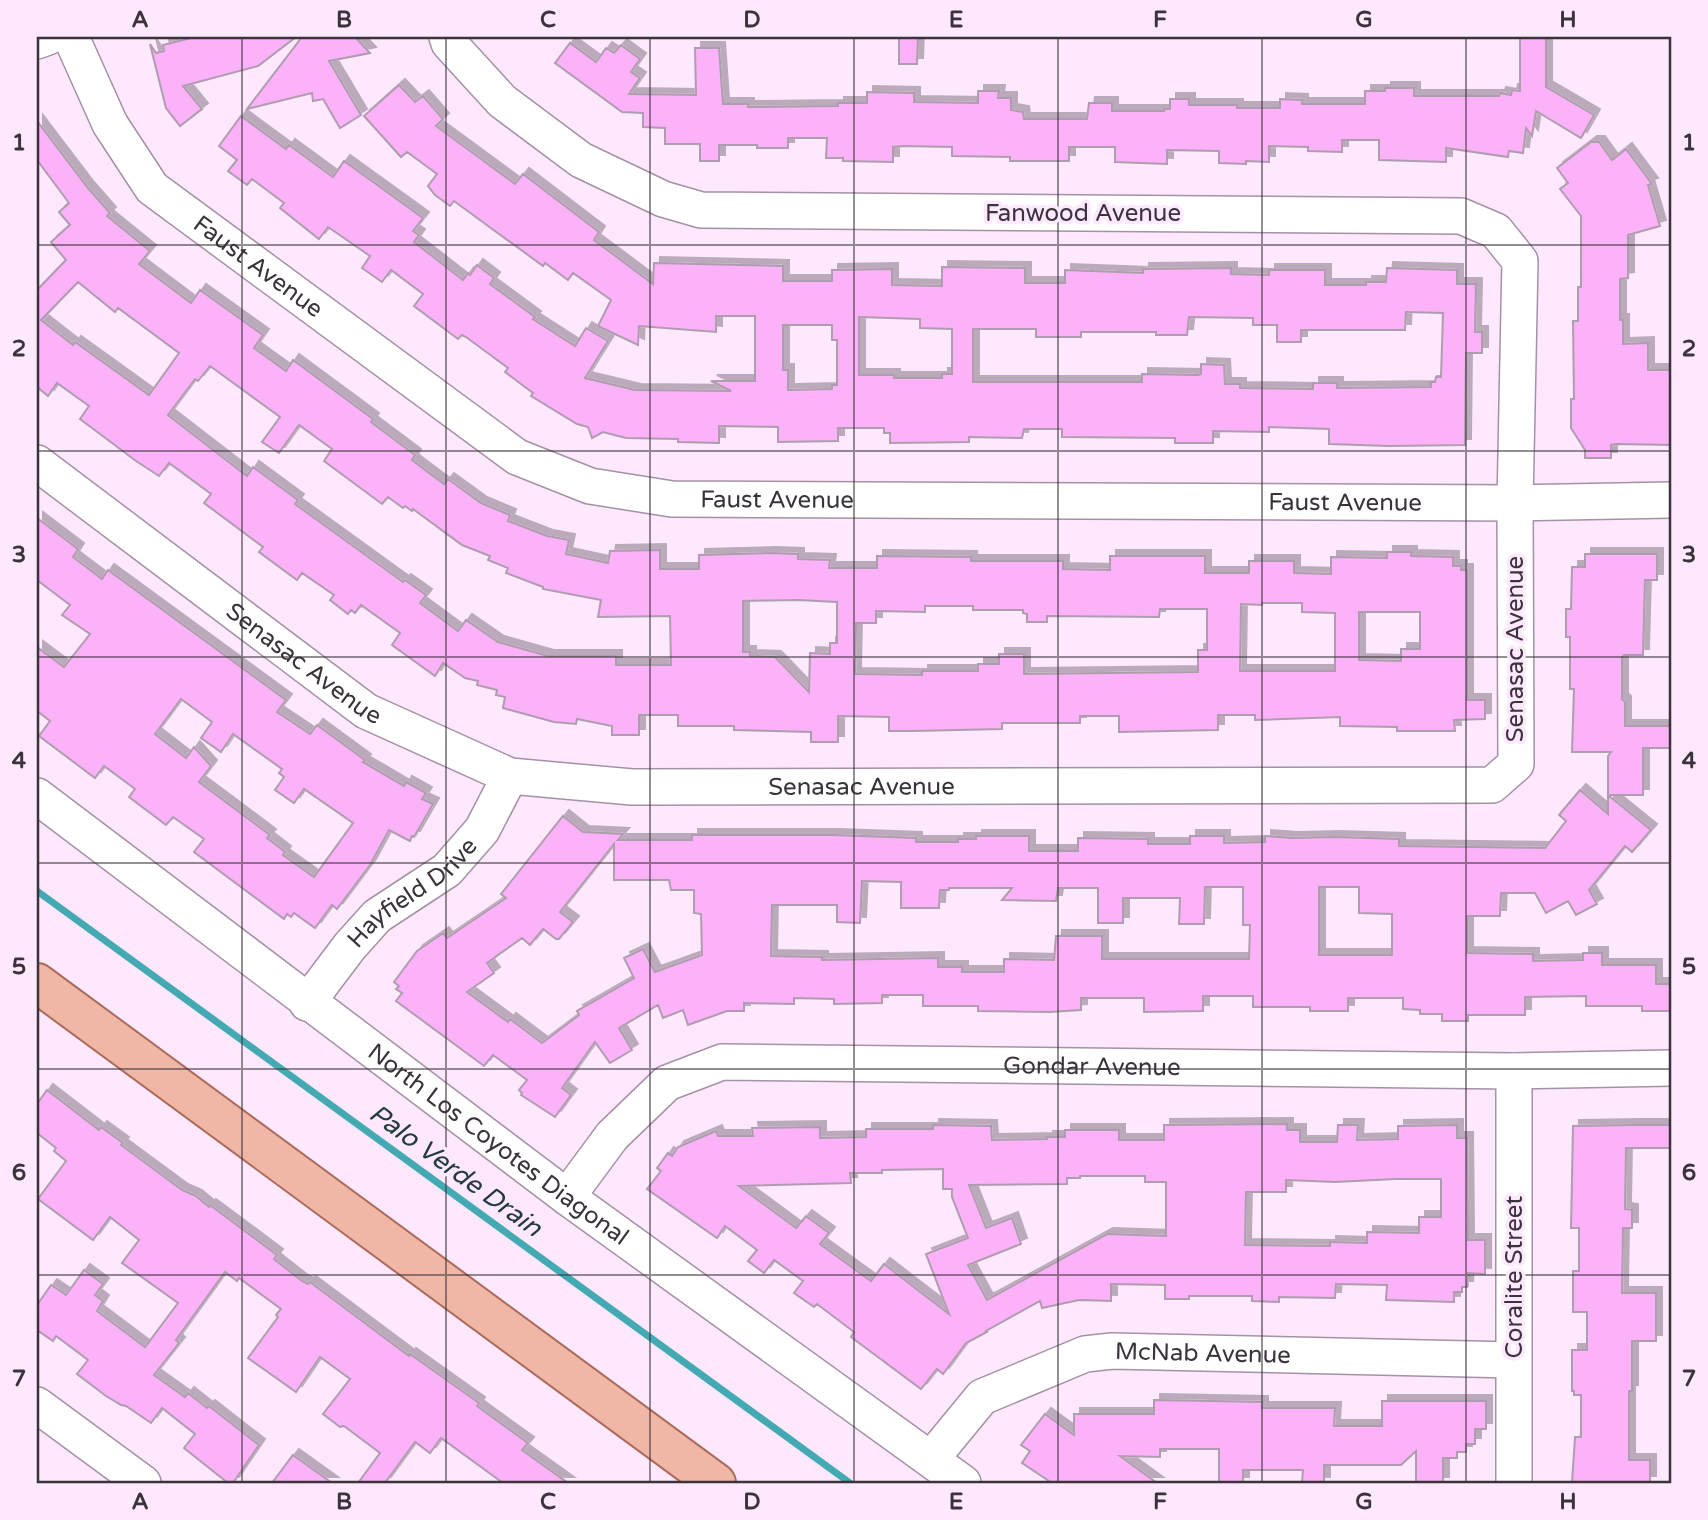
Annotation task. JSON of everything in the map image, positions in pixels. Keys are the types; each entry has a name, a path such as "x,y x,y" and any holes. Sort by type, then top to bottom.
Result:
{"main road":[{"path":"37,982 716,1483"}],"street":[{"path":"37,41 48,37"},
{"name":"Faust Avenue","path":"71,37 110,124 152,188 517,457 590,486 672,499 1515,503 1671,500"},
{"name":"Fanwood Avenue","path":"447,37 449,43 502,101 582,160 663,199 701,210 1461,215 1496,231 1520,261 1515,503"},
{"name":"Senasac Avenue","path":"37,463 366,711 510,776 632,788 1492,785 1516,764 1515,503"},
{"name":"Hayfield Drive","path":"307,1003 350,946 377,916 447,870 482,830 510,776"},
{"name":"North Los Coyotes Diagonal","path":"37,796 307,1003 567,1197 963,1483"},
{"name":"Gondar Avenue","path":"567,1197 612,1136 667,1083 722,1062 1514,1071 1671,1068"},
{"name":"Coralite Street","path":"1514,1071 1514,1483"},
{"name":"McNab Avenue","path":"931,1459 982,1397 1085,1354 1112,1351 1513,1360"},
{"path":"37,1405 143,1483"}],"building":[{"path":"195,37 296,37 258,66 183,86 202,109 180,126 166,108 150,44 156,53 164,51 163,45"},
{"path":"302,37 355,37 370,53 329,61 361,115 340,128 323,99 313,101 312,93 247,109"},
{"path":"899,37 918,37 917,64 899,64"},
{"path":"1520,37 1546,37 1546,87 1594,115 1581,138 1536,111 1532,136 1526,128 1523,153 1509,151 1508,157 1446,148 1446,162 1379,160 1379,140 1342,140 1342,152 1308,151 1308,147 1269,146 1269,162 1246,161 1246,164 1219,163 1219,151 1167,150 1167,164 1115,162 1115,147 1069,147 1069,161 1010,161 1010,157 952,156 952,147 903,146 893,147 893,162 843,161 843,158 826,158 827,138 788,138 788,148 719,145 719,161 700,161 700,144 665,144 665,128 643,127 643,113 622,112 555,63 570,43 596,62 606,48 614,53 621,45 640,59 631,72 640,78 629,94 696,95 695,48 719,48 723,104 748,104 748,107 838,106 838,103 867,103 867,92 914,93 914,102 978,103 978,91 999,91 998,98 1011,98 1011,110 1023,112 1024,119 1087,119 1089,103 1112,103 1112,111 1164,111 1170,109 1170,99 1189,99 1189,105 1237,105 1237,108 1280,108 1280,99 1302,100 1302,104 1365,104 1365,91 1385,91 1385,88 1414,88 1414,96 1499,96 1500,93 1511,95 1512,90 1520,91"},
{"path":"399,85 415,102 423,96 443,119 436,126 515,184 523,174 599,232 594,240 653,284 654,263 783,266 783,281 832,281 832,270 892,269 892,285 942,286 942,267 1025,268 1025,283 1065,283 1065,270 1143,273 1143,269 1231,268 1231,274 1269,275 1269,270 1325,270 1325,285 1386,282 1387,268 1457,270 1457,284 1476,284 1475,332 1482,332 1482,353 1466,353 1465,445 1329,444 1329,429 1269,427 1269,432 1213,431 1213,443 1175,443 1175,438 1062,437 1062,429 1024,429 1022,438 969,437 969,442 890,443 890,433 884,433 884,428 838,428 838,441 778,442 778,427 719,426 719,443 626,438 603,432 592,438 588,427 577,424 531,396 533,393 505,372 508,368 466,337 462,335 458,339 414,306 423,294 391,270 382,282 362,268 370,256 328,227 319,239 280,208 284,203 252,179 247,185 228,171 237,160 219,146 241,116 286,149 289,145 333,177 344,161 423,218 413,231 419,235 414,242 463,280 477,265 494,278 490,284 535,317 533,319 575,346 586,328 608,341 585,378 635,390 731,391 711,381 755,381 755,316 716,316 716,332 639,326 638,345 598,326 611,300 573,273 568,280 545,263 543,266 454,201 450,206 435,195 428,186 437,174 407,152 401,157 364,116","holes":["1406,312 1443,313 1441,377 1436,377 1435,382 1431,382 1431,387 1337,388 1337,383 1313,383 1313,389 1240,388 1240,384 1225,384 1224,365 1201,364 1201,374 1198,375 1142,374 1142,382 973,382 973,329 1036,329 1036,337 1081,337 1081,332 1156,332 1156,335 1187,335 1189,317 1253,318 1253,325 1277,325 1277,342 1301,342 1301,330 1405,330","859,317 920,319 920,328 952,329 952,374 942,374 942,378 859,375","783,325 832,325 832,340 837,340 837,385 832,385 832,389 788,390 788,370 783,370"]},
{"path":"37,121 110,213 107,216 150,251 139,264 191,303 200,290 263,335 254,348 286,371 293,360 373,419 371,422 415,455 412,460 444,484 448,479 481,503 510,515 508,521 547,536 569,540 566,554 608,563 610,551 660,550 660,569 699,569 699,555 769,553 798,554 798,559 830,560 829,568 877,568 877,556 971,557 971,561 1063,561 1063,569 1110,570 1110,556 1205,556 1205,573 1249,573 1249,561 1294,561 1294,573 1331,574 1331,557 1387,558 1387,552 1411,552 1411,556 1453,557 1453,566 1461,566 1461,570 1467,570 1467,700 1485,700 1485,719 1454,720 1455,731 1397,731 1397,727 1340,726 1340,717 1255,720 1255,715 1218,715 1218,730 1119,732 1119,716 1080,716 1080,723 1002,723 1002,729 889,731 889,717 838,716 838,742 811,742 811,732 734,730 734,726 678,726 678,715 639,715 639,735 612,735 612,726 577,719 576,724 554,722 503,708 505,697 496,695 497,690 477,685 478,681 465,678 443,663 435,676 392,645 400,633 361,605 355,613 351,610 348,614 330,600 334,595 302,573 297,580 259,552 263,547 204,503 211,494 169,463 159,476 80,419 89,406 57,383 48,396 37,387 37,290 66,260 51,242 70,225 59,212 69,203 37,160","holes":["78,282 115,312 118,308 179,353 149,395 75,342 73,345 41,320","210,366 280,417 262,442 279,453 299,425 332,449 324,461 382,504 388,497 403,508 405,506 412,511 413,509 462,545 490,556 488,560 508,568 506,573 543,589 601,600 598,617 670,616 671,665 616,665 616,656 548,656 498,642 466,620 458,631 420,603 426,595 405,580 403,582 295,504 298,500 253,467 247,476 168,415 195,379 198,381","743,601 837,602 837,643 830,643 830,654 810,653 809,692 775,657 750,656 750,652 743,652","1302,603 1302,612 1335,613 1335,671 1240,671 1241,604","925,606 973,606 973,610 1023,610 1023,613 1027,614 1027,622 1047,622 1047,616 1159,617 1160,609 1207,609 1207,650 1198,650 1198,672 1024,674 1024,654 999,654 999,664 978,664 978,671 922,671 922,675 855,674 856,623 876,623 876,611 925,612","1359,612 1420,612 1420,649 1401,649 1401,661 1359,660"]},
{"path":"1591,142 1599,142 1612,160 1626,149 1652,184 1648,185 1660,226 1628,235 1628,278 1620,279 1620,320 1623,320 1623,344 1648,343 1648,370 1671,370 1671,445 1611,445 1611,458 1585,458 1585,450 1571,428 1571,399 1574,399 1573,321 1578,321 1578,287 1581,287 1581,216 1560,189 1568,183 1557,168"},
{"path":"37,518 78,549 73,557 102,579 108,570 286,700 277,712 310,734 317,725 365,760 363,762 404,786 406,782 426,793 422,799 433,804 414,837 412,836 410,841 389,830 370,865 337,909 332,905 315,928 294,913 291,917 287,914 284,919 194,852 204,839 173,817 166,825 129,797 135,789 104,766 95,778 39,736 50,721 37,711 37,647 64,667 90,634 62,615 70,605 37,580","holes":["181,699 212,722 201,738 221,752 233,734 282,769 279,773 284,777 275,790 294,803 304,789 353,823 314,877 283,855 285,852 267,838 270,835 199,782 211,766 194,747 186,758 155,734"]},
{"path":"1585,554 1657,554 1657,580 1645,580 1643,655 1622,657 1625,726 1671,726 1671,748 1643,748 1643,795 1608,795 1608,756 1611,752 1572,752 1574,689 1570,689 1570,637 1566,637 1566,609 1571,609 1572,567 1585,567"},
{"path":"1580,790 1608,814 1608,795 1651,830 1632,852 1625,846 1589,890 1597,904 1576,915 1568,901 1546,913 1535,893 1501,893 1500,916 1467,916 1467,953 1533,954 1533,961 1583,960 1583,953 1602,953 1602,965 1656,965 1656,984 1671,984 1671,1011 1642,1011 1642,1006 1586,1006 1586,996 1525,997 1525,1015 1468,1015 1468,1021 1442,1021 1442,1014 1420,1014 1420,1010 1403,1009 1403,998 1348,998 1348,1011 1310,1011 1310,1007 1253,1007 1253,996 1203,996 1203,1011 1144,1012 1144,998 1081,998 1081,1010 1049,1012 978,1011 978,1006 923,1006 923,995 882,995 882,1003 834,1004 834,999 794,998 794,1004 744,1003 744,1011 727,1011 688,1025 683,1010 663,1018 658,1005 619,1028 632,1050 610,1063 595,1042 562,1088 571,1095 555,1117 521,1095 519,1090 527,1080 493,1055 484,1066 396,1001 402,993 396,989 399,986 394,982 417,951 443,933 447,938 506,898 501,894 563,816 583,832 623,834 618,840 692,840 692,835 833,835 916,838 916,842 958,842 958,839 976,839 976,836 1029,836 1029,851 1078,851 1078,838 1148,839 1148,844 1190,844 1190,836 1224,836 1224,843 1265,842 1265,836 1334,837 1399,839 1399,846 1545,848 1566,821 1559,815","holes":["614,844 614,880 669,880 671,890 694,890 694,913 701,914 702,955 655,972 643,949 624,958 634,978 577,1011 579,1015 542,1043 467,992 494,973 487,963 522,938 530,945 543,929 559,939 573,922 560,912","862,881 901,882 901,908 939,908 940,890 949,888 1012,888 1002,900 1056,901 1058,888 1098,888 1098,923 1123,923 1123,898 1180,898 1179,924 1204,924 1205,887 1243,887 1243,925 1250,925 1249,959 1102,959 1102,936 1056,936 1054,960 1004,959 1004,972 962,972 962,967 938,967 938,958 822,960 822,957 771,956 772,905 837,905 837,922 860,923","1319,887 1359,887 1359,913 1392,914 1392,955 1319,955"]},
{"path":"47,1090 99,1130 101,1127 123,1143 121,1145 182,1190 196,1196 209,1207 210,1205 277,1255 274,1259 302,1281 308,1284 310,1282 409,1356 410,1354 479,1403 477,1406 528,1443 522,1450 568,1483 503,1483 441,1438 430,1453 415,1442 385,1483 358,1483 380,1453 323,1414 350,1379 320,1357 296,1392 248,1358 281,1309 239,1278 237,1281 225,1272 176,1340 179,1343 154,1375 185,1397 188,1393 207,1408 209,1406 259,1445 233,1483 228,1483 184,1448 195,1434 162,1408 151,1423 106,1396 77,1374 88,1360 56,1336 53,1341 37,1330 37,1305 51,1285 66,1295 84,1270 103,1284 95,1295 103,1301 97,1311 145,1347 178,1303 122,1263 139,1240 110,1217 93,1240 38,1199 66,1161 54,1151 56,1148 37,1133 37,1104"},
{"path":"1287,1124 1287,1130 1300,1130 1300,1142 1337,1142 1338,1125 1358,1125 1357,1140 1398,1139 1398,1126 1457,1125 1457,1138 1467,1138 1468,1240 1485,1240 1485,1274 1468,1273 1467,1287 1462,1287 1462,1292 1454,1292 1454,1302 1386,1300 1387,1285 1336,1284 1335,1298 1279,1297 1279,1302 1252,1301 1252,1296 1189,1296 1189,1299 1165,1299 1165,1285 1111,1284 1111,1301 1079,1300 1042,1308 1040,1301 966,1343 943,1374 937,1369 921,1389 851,1337 854,1332 817,1304 814,1307 794,1293 803,1281 774,1260 764,1273 748,1261 757,1250 725,1226 717,1238 647,1189 661,1171 657,1168 668,1153 672,1156 678,1147 716,1131 718,1136 753,1136 752,1128 820,1127 820,1138 866,1137 866,1129 933,1129 933,1125 991,1126 992,1140 1065,1137 1065,1130 1119,1130 1119,1140 1164,1140 1164,1125","holes":["943,1169 943,1189 952,1189 952,1197 968,1238 926,1254 949,1314 884,1264 871,1281 820,1244 829,1233 806,1216 796,1228 739,1186 851,1183 850,1173 882,1173 882,1170","1145,1176 1145,1182 1166,1182 1166,1236 1107,1234 987,1300 968,1265 1021,1244 1012,1218 986,1228 969,1185 1067,1184 1067,1178","1441,1179 1441,1217 1419,1217 1419,1233 1367,1232 1367,1243 1330,1242 1330,1246 1245,1245 1246,1192 1286,1192 1286,1180 1335,1182"]},
{"path":"1671,1125 1671,1148 1626,1148 1625,1209 1632,1210 1632,1228 1623,1228 1622,1293 1656,1293 1656,1341 1632,1341 1632,1391 1629,1391 1629,1460 1650,1460 1650,1482 1572,1483 1575,1437 1581,1437 1581,1395 1574,1395 1572,1391 1572,1350 1587,1350 1587,1312 1573,1312 1573,1271 1579,1271 1579,1228 1571,1228 1573,1126"},
{"path":"1154,1400 1262,1402 1262,1408 1335,1408 1334,1426 1382,1426 1382,1401 1486,1401 1486,1429 1475,1429 1475,1444 1466,1444 1466,1452 1457,1452 1457,1458 1443,1458 1443,1483 1416,1483 1416,1451 1401,1465 1324,1465 1324,1483 1302,1482 1303,1470 1243,1470 1243,1483 1219,1483 1219,1449 1160,1449 1160,1457 1120,1456 1157,1483 1052,1483 1022,1463 1030,1451 1021,1445 1045,1414 1074,1435 1074,1414 1154,1414"},
{"path":"293,1455 332,1483 272,1483"}],"waterway":[{"name":"Palo Verde Drain","path":"37,891 850,1483"}]}
